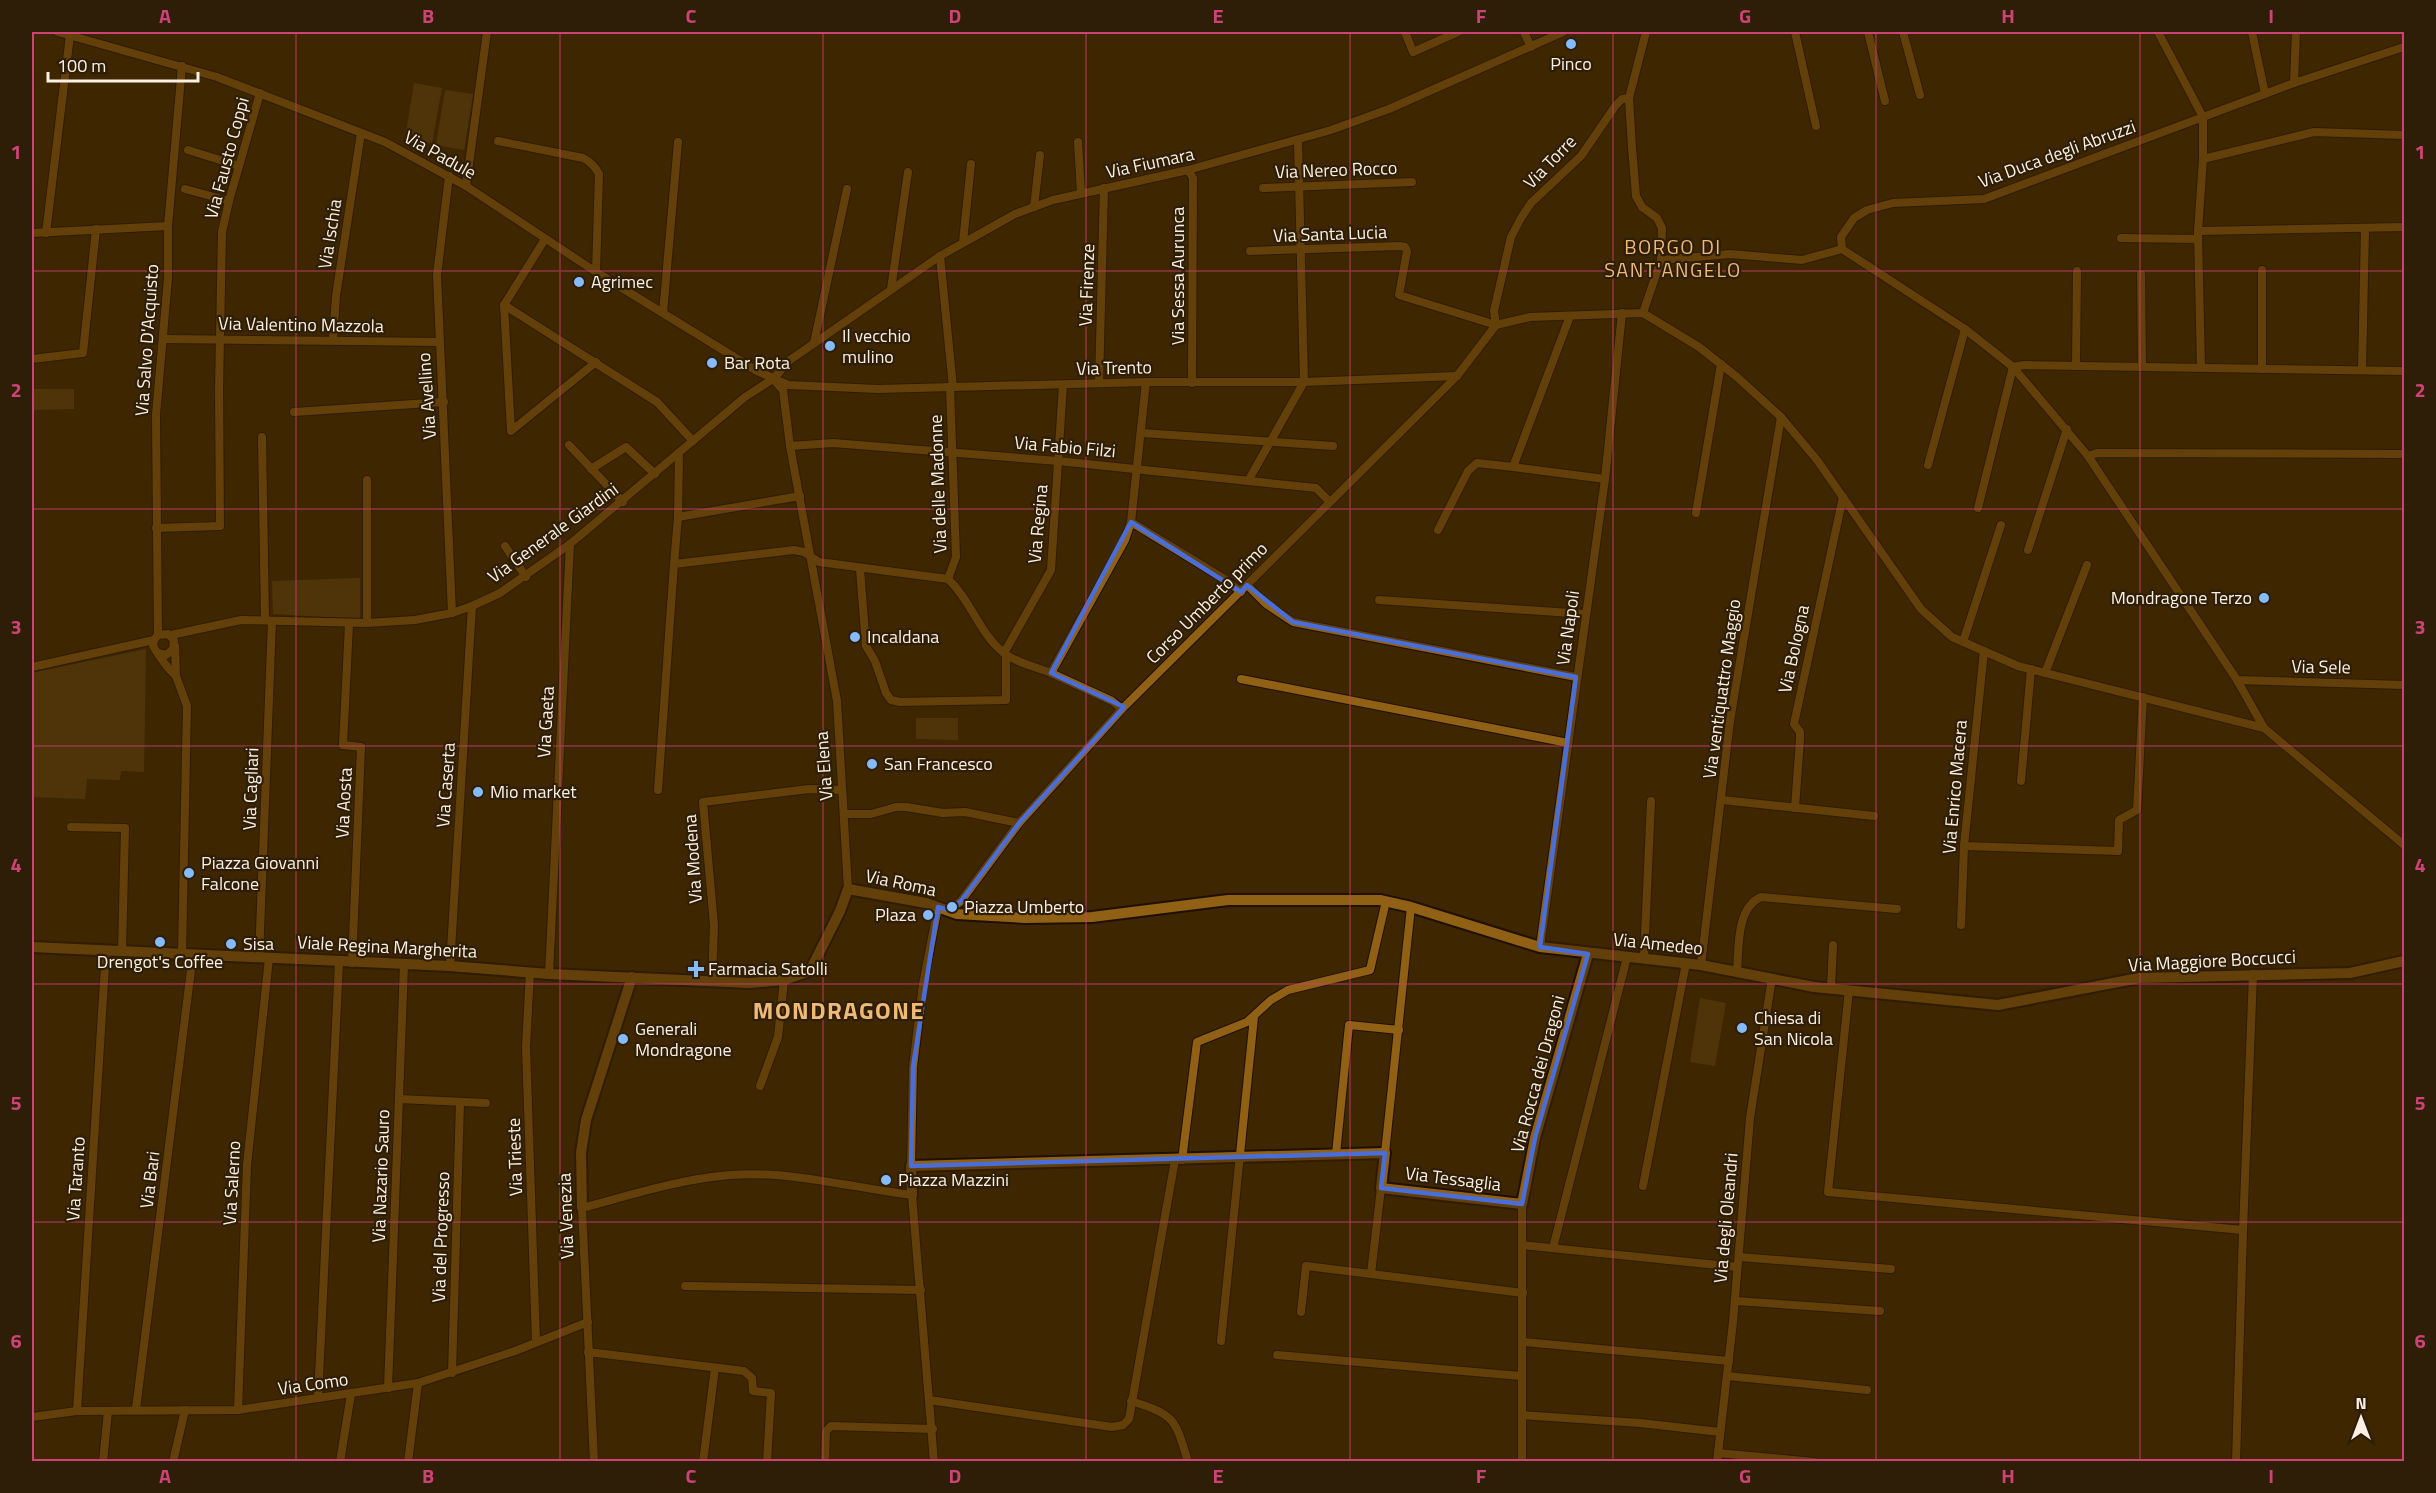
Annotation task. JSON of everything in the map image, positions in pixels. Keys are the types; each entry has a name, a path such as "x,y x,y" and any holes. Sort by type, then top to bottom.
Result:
{"street":[{"name":"Via Padule","path":"58,32 182,66 260,93 385,142 466,186 596,272 773,379"},
{"path":"466,186 487,32"},
{"path":"1405,32 1413,52 1458,32"},
{"path":"1524,32 1531,46"},
{"name":"Via Fiumara","path":"773,379 790,360 891,289 963,242 1015,214 1081,193 1188,171 1298,141 1389,109 1563,32"},
{"path":"1643,313 1661,260 1660,222 1641,207 1636,196 1629,98 1646,32"},
{"path":"1795,32 1816,126"},
{"path":"1868,32 1885,101"},
{"path":"1903,32 1920,95"},
{"path":"2158,32 2203,117 2198,235 2200,368"},
{"path":"2252,32 2265,94"},
{"path":"2294,83 2296,32"},
{"path":"46,233 70,35"},
{"name":"Via Duca degli Abruzzi","path":"1842,249 1841,237 1854,218 1867,210 1893,203 1984,199 2294,83 2404,47"},
{"name":"Via Salvo D'Acquisto","path":"177,676 175,646 160,638 158,617 156,415 168,279 168,226 182,66"},
{"name":"Via Fausto Coppi","path":"156,528 220,526 219,339 222,232 260,93"},
{"name":"Via Torre","path":"1496,325 1494,311 1511,237 1521,218 1531,204 1581,156 1616,105 1622,99 1629,98"},
{"path":"2203,159 2314,132 2404,135"},
{"name":"Via Ischia","path":"333,340 336,296 361,134"},
{"path":"498,141 582,158 596,168 599,174 596,272"},
{"path":"1248,481 1304,382 1298,141"},
{"path":"663,312 678,142"},
{"path":"1078,142 1081,193"},
{"path":"188,150 239,165"},
{"path":"1034,207 1040,155"},
{"path":"963,242 971,164"},
{"name":"Via Sessa Aurunca","path":"1188,171 1193,178 1192,382"},
{"path":"891,289 909,172"},
{"name":"Via Avellino","path":"449,176 437,275 452,613"},
{"name":"Via Nereo Rocco","path":"1263,188 1412,182"},
{"name":"Via Firenze","path":"1099,383 1104,188"},
{"path":"185,189 229,201"},
{"path":"814,343 847,189"},
{"path":"32,233 168,226"},
{"path":"2121,238 2404,226"},
{"path":"2362,370 2365,228"},
{"path":"32,359 83,353 96,229"},
{"path":"545,239 504,304 511,431 596,362"},
{"name":"Via Santa Lucia","path":"1250,251 1405,248 1407,251 1399,295 1496,325"},
{"path":"1661,260 1730,254 1802,260 1842,249 1965,329 2013,367 2088,456 2237,680 2264,728 2404,845"},
{"name":"Via delle Madonne","path":"940,256 951,387 956,557 948,579"},
{"path":"2262,270 2262,369"},
{"path":"2076,366 2077,271"},
{"path":"2141,274 2142,367"},
{"path":"504,304 657,402 693,441"},
{"name":"Via Napoli","path":"1539,947 1605,479 1622,312"},
{"path":"1496,325 1530,317 1643,313 1683,336 1721,364 1781,417 1817,460 1921,609 1937,626 1952,637 2031,669 2264,728"},
{"path":"1513,467 1570,316"},
{"name":"Corso Umberto primo","path":"943,909 961,901 1019,823 1122,709 1456,376 1496,325"},
{"path":"1928,465 1965,329"},
{"name":"Via Valentino Mazzola","path":"163,339 439,342"},
{"path":"1696,513 1721,364"},
{"path":"2013,367 2404,370"},
{"path":"1978,508 2013,367"},
{"name":"Via Trento","path":"773,379 788,385 878,390 1146,382 1304,382 1456,376"},
{"name":"Via Generale Giardini","path":"32,667 241,620 367,623 415,620 452,613 472,606 526,577 570,544 745,398 773,379"},
{"name":"Via Elena","path":"632,977 749,983 784,980 810,971 840,911 848,889 837,701 790,446 783,390 773,379"},
{"path":"1051,673 1125,540 1131,522 1146,382"},
{"name":"Via Regina","path":"1005,654 1051,570 1063,384"},
{"path":"294,412 444,402"},
{"name":"Via ventiquattro Maggio","path":"1701,965 1730,721 1781,417"},
{"path":"2028,550 2067,429"},
{"path":"1142,434 1333,446"},
{"name":"Via Cagliari","path":"262,437 269,621 264,958"},
{"name":"Via Fabio Filzi","path":"790,446 833,443 1138,469 1316,488 1330,502"},
{"path":"569,445 623,502"},
{"path":"591,469 626,447 655,474"},
{"path":"658,789 678,517 679,453"},
{"path":"2088,456 2097,453 2404,454"},
{"path":"1438,530 1468,471 1476,464 1605,479"},
{"path":"367,623 368,480"},
{"path":"678,517 800,496"},
{"name":"Via Bologna","path":"1795,808 1800,732 1794,724 1843,497"},
{"path":"1131,522 1244,589 1293,622 1576,677"},
{"path":"1964,642 2001,525"},
{"name":"Via Gaeta","path":"549,974 570,544"},
{"path":"505,546 526,577"},
{"path":"674,564 794,550 804,552 819,562 948,579 956,586 990,638 1005,654 1112,701 1122,709"},
{"path":"2045,673 2087,565"},
{"path":"860,569 866,646 875,661 886,693 891,700 900,702 1006,700 1005,654"},
{"path":"1379,600 1586,614"},
{"name":"Via Caserta","path":"450,966 472,606"},
{"name":"Via Aosta","path":"349,624 343,745 362,747 352,963"},
{"path":"160,638 159,653 163,665 177,676"},
{"path":"159,653 169,654 175,646"},
{"name":"Via Enrico Macera","path":"1961,925 1965,846 1984,651"},
{"path":"2021,781 2031,669"},
{"name":"Via Bari","path":"136,1409 187,954 187,706 177,676"},
{"path":"1241,679 1568,743"},
{"name":"Via Sele","path":"2237,680 2404,685"},
{"path":"1965,846 2118,851 2119,820 2137,810 2143,697"},
{"name":"Via Modena","path":"712,981 714,925 704,802 809,789 842,790"},
{"path":"1722,800 1874,816"},
{"path":"1644,958 1651,801"},
{"path":"844,814 871,814 896,807 906,807 943,813 965,812 1019,823"},
{"path":"71,826 125,828 122,951"},
{"name":"Via Roma","path":"848,889 957,914 1064,918 1092,917 1228,900 1386,901"},
{"path":"1737,971 1742,919 1754,900 1761,897 1897,909"},
{"path":"929,1400 1112,1427 1123,1425 1129,1419 1179,1160 1197,1042 1236,1028 1254,1017 1271,1000 1288,990 1370,970 1386,901"},
{"name":"Via Amedeo","path":"1386,901 1539,947 1686,963 1772,978"},
{"path":"1371,1274 1411,907"},
{"path":"934,1461 911,1166 913,1067 923,984 943,909"},
{"path":"1831,988 1833,945"},
{"name":"Viale Regina Margherita","path":"32,947 450,966 549,974 632,977"},
{"name":"Via Taranto","path":"77,1411 106,950"},
{"name":"Via Rocca dei Dragoni","path":"1522,1204 1538,1127 1588,954"},
{"path":"1553,1248 1627,957"},
{"name":"Via Salerno","path":"238,1410 247,1165 264,958"},
{"path":"318,1398 339,962"},
{"name":"Via Maggiore Boccucci","path":"1772,978 1831,988 1998,1005 2139,978 2350,973 2404,962"},
{"path":"1643,1186 1686,963"},
{"name":"Via Nazario Sauro","path":"388,1388 404,965"},
{"name":"Via Trieste","path":"530,972 526,1047 536,1341"},
{"path":"2236,1461 2253,974"},
{"name":"Via Venezia","path":"594,1461 580,1153 586,1120 632,977"},
{"name":"Via degli Oleandri","path":"1717,1457 1735,1300 1750,1118 1772,978"},
{"path":"760,1086 778,1037 784,980"},
{"path":"1849,990 1828,1192 2243,1230"},
{"path":"1221,1341 1254,1017"},
{"path":"1336,1154 1349,1025 1399,1030"},
{"path":"399,1100 486,1103"},
{"name":"Via del Progresso","path":"452,1373 460,1103"},
{"path":"911,1166 1385,1153"},
{"path":"582,1208 682,1182 731,1175 783,1175 912,1195"},
{"name":"Via Tessaglia","path":"1381,1188 1522,1204"},
{"path":"1522,1204 1522,1461"},
{"path":"1522,1245 1737,1267"},
{"path":"1739,1257 1892,1269"},
{"path":"1301,1312 1306,1266 1523,1293"},
{"path":"685,1286 921,1290"},
{"path":"1735,1300 1880,1311"},
{"name":"Via Como","path":"32,1418 77,1411 238,1410 418,1383 452,1373 588,1322"},
{"path":"1523,1342 1729,1361"},
{"path":"588,1352 744,1371 752,1378 753,1391 771,1394 767,1461"},
{"path":"1277,1355 1521,1376"},
{"path":"703,1461 715,1368"},
{"path":"1727,1376 1867,1390"},
{"path":"408,1461 418,1383"},
{"path":"340,1461 351,1394"},
{"path":"1131,1401 1169,1416 1178,1427 1188,1461"},
{"path":"103,1461 108,1410"},
{"path":"173,1461 184,1410"},
{"path":"1522,1416 1640,1423 1720,1432"},
{"path":"825,1461 826,1431 831,1426 933,1429"},
{"path":"1717,1457 1814,1461"}],"highlighted area":[{"path":"1131,522 1241,592 1247,585 1293,622 1576,677 1540,947 1588,954 1535,1138 1522,1204 1381,1188 1385,1153 911,1166 913,1067 938,907 949,910 961,901 1019,823 1124,707 1051,673"}],"shaded area":[{"path":"414,83 442,88 432,143 405,139"},
{"path":"445,90 473,94 464,150 436,145"},
{"path":"32,389 74,389 74,409 32,410"},
{"path":"360,578 360,619 273,614 272,581"},
{"path":"146,649 144,772 121,771 120,780 87,779 85,799 32,797 32,673"},
{"path":"916,718 958,718 958,740 916,739"},
{"path":"1700,998 1726,1003 1715,1066 1690,1062"}],"place":[{"name":"Pinco","path":"1571,44"},
{"name":"Agrimec","path":"579,282"},
{"name":"Il vecchio mulino","path":"830,346"},
{"name":"Bar Rota","path":"712,363"},
{"name":"Mondragone Terzo","path":"2264,598"},
{"name":"Incaldana","path":"855,637"},
{"name":"San Francesco","path":"872,764"},
{"name":"Mio market","path":"478,792"},
{"name":"Piazza Giovanni Falcone","path":"189,873"},
{"name":"Piazza Umberto","path":"952,907"},
{"name":"Plaza","path":"928,915"},
{"name":"Drengot's Coffee","path":"160,942"},
{"name":"Sisa","path":"231,944"},
{"name":"Farmacia Satolli","path":"696,969"},
{"name":"Chiesa di San Nicola","path":"1742,1028"},
{"name":"Generali Mondragone","path":"623,1039"},
{"name":"Piazza Mazzini","path":"886,1180"}],"district":[{"name":"BORGO DI SANT'ANGELO","path":"1673,258"},
{"name":"MONDRAGONE","path":"839,1011"}]}
